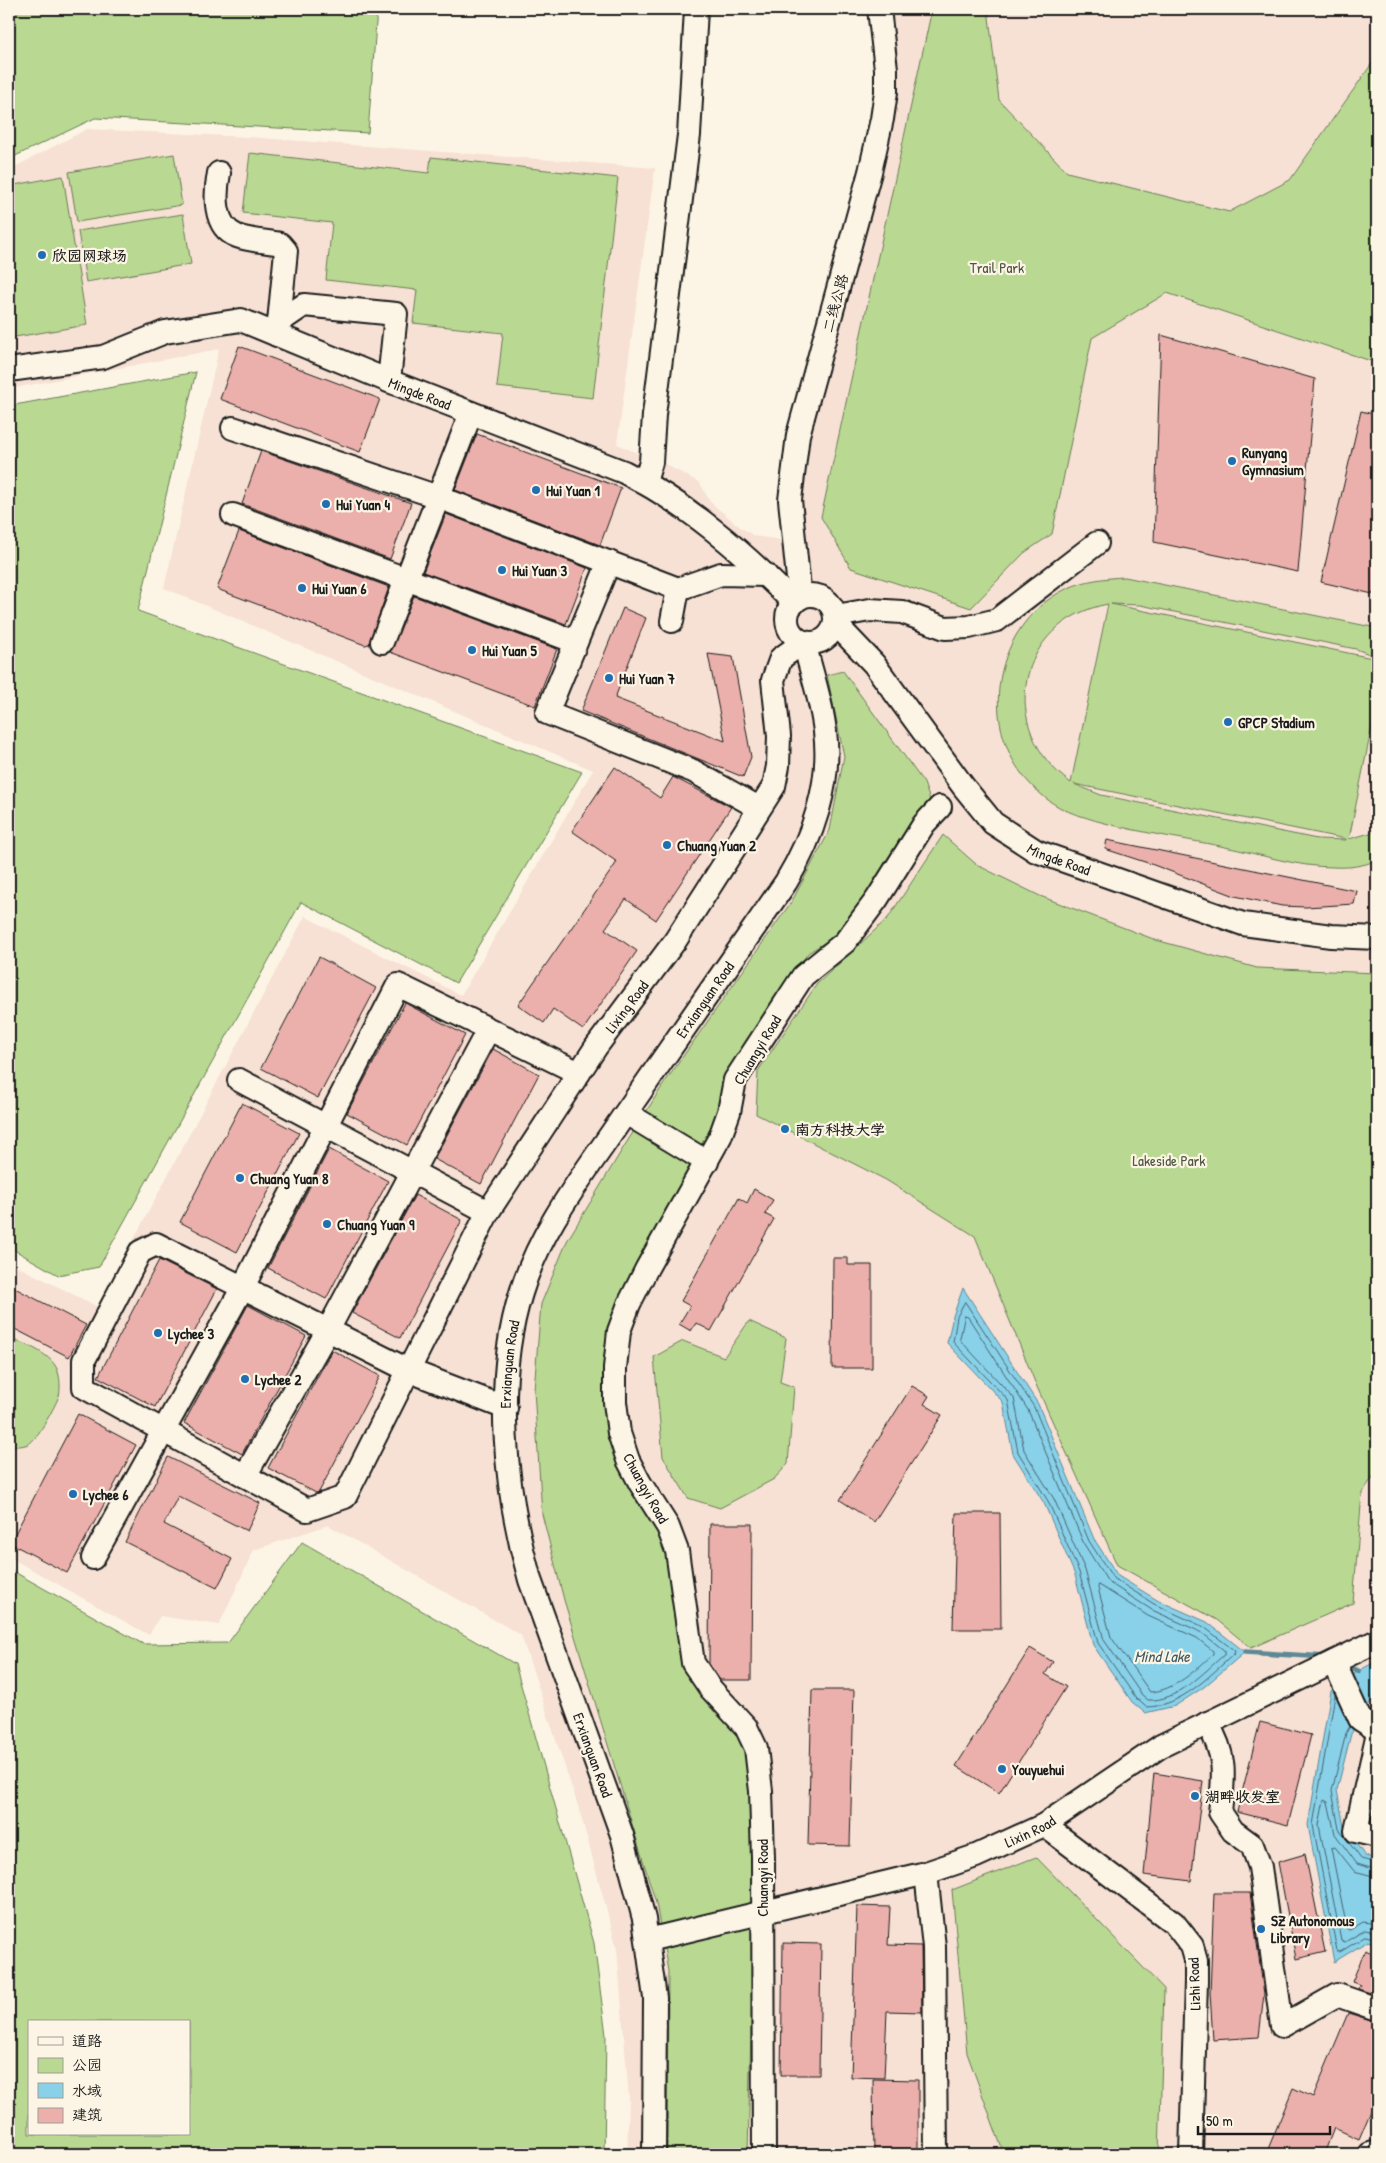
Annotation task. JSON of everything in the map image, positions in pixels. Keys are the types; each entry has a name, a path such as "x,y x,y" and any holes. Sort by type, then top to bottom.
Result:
{"street":[{"path":"645,482 651,462 654,415 689,135 696,9"},
{"name":"二线公路","path":"797,600 791,521 793,466 798,435 868,181 882,119 886,92 886,69 879,9"},
{"path":"219,173 216,190 220,217 230,233 238,237 280,244 286,251 278,329"},
{"path":"284,281 304,305 396,314 389,381"},
{"path":"278,329 304,305"},
{"name":"Mingde Road","path":"9,370 103,357 165,332 241,320 278,329 389,381 624,472 645,482 674,500 744,554 797,600"},
{"path":"382,642 471,413"},
{"path":"233,428 438,497 678,588 721,574 766,575"},
{"path":"233,515 576,642"},
{"path":"835,620 870,610 902,612 945,628 969,627 997,620 1097,543"},
{"path":"609,562 547,713 693,771 759,808"},
{"path":"672,620 678,588"},
{"path":"807,595 822,597 833,608 835,620 833,630 823,640 804,642 796,637 788,624 787,616 797,600 807,595"},
{"name":"Mingde Road","path":"835,620 874,664 992,823 1036,851 1243,924 1331,936 1377,938"},
{"name":"Lixing Road","path":"243,1287 156,1244 140,1252 84,1360 84,1388 307,1510 345,1498 488,1212 579,1073 675,941 774,786 778,766 779,736 773,680 781,658 804,642"},
{"name":"Erxianguan Road","path":"654,2154 656,2032 648,1940 638,1890 622,1835 522,1554 514,1503 506,1408 507,1369 512,1331 520,1295 532,1263 558,1213 786,882 804,846 823,786 826,742 804,642"},
{"name":"Chuangyi Road","path":"764,2154 762,1791 756,1748 746,1726 710,1688 693,1664 677,1551 668,1527 628,1460 619,1433 615,1402 615,1368 619,1332 629,1304 647,1268 707,1162 726,1120 735,1080 803,976 845,942 877,900 924,824 940,807"},
{"path":"93,1558 243,1287 398,985 579,1073"},
{"path":"245,1476 328,1330 488,1030"},
{"path":"239,1080 488,1212"},
{"path":"626,1113 707,1162"},
{"path":"243,1287 410,1371 506,1408"},
{"name":"Lixin Road","path":"648,1940 926,1872 976,1856 1044,1825 1161,1746 1377,1641"},
{"path":"1334,1662 1360,1719 1377,1739 1356,1831 1377,1836"},
{"path":"1207,1723 1219,1742 1224,1776 1220,1812 1233,1831 1252,1845 1260,1867 1282,2026 1337,1995 1377,2009"},
{"name":"Lizhi Road","path":"1044,1825 1174,1923 1192,1946 1196,1960 1196,1981 1190,2154"},
{"path":"926,1872 934,1947 936,2154"},
{"path":"1370,2154 1377,2152"}],"shaded area":[{"name":"南方科技大学","path":"887,9 1377,9 1377,2154 627,2154 629,2099 617,1948 580,1812 521,1635 328,1525 254,1550 219,1625 160,1616 149,1635 9,1557 9,1262 98,1307 306,915 306,917 461,995 593,770 164,588 219,349 9,389 9,170 87,129 248,137 655,168 617,444 637,453 664,454 665,464 700,483 710,502 740,527 754,536 781,540 804,549 801,512 802,472 811,428 872,207"}],"green space":[{"path":"22,9 377,9 368,133 95,118 9,159 9,18"},
{"name":"Trail Park","path":"932,9 988,9 999,100 1067,172 1229,212 1290,180 1377,59 1377,363 1167,293 1092,338 1052,534 1024,553 971,608 851,568 821,517"},
{"path":"250,153 429,173 431,157 618,178 593,398 497,387 503,333 413,323 417,290 326,280 332,223 243,213"},
{"path":"174,154 182,205 77,222 69,172"},
{"name":"欣园网球场","path":"63,176 87,325 9,338 9,186"},
{"path":"183,214 191,264 86,282 78,231"},
{"path":"196,372 138,611 582,772 456,983 301,902 99,1267 58,1275 9,1247 9,406"},
{"path":"1125,577 1377,628 1377,657 1356,649 1140,605 1111,604 1377,659 1377,701 1349,839 1377,831 1377,860 1350,867 1306,865 1096,821 1059,807 1042,795 1020,772 1006,745 999,716 999,686 1006,656 1020,629 1040,607 1066,589 1080,583","holes":["1108,604 1071,783 1047,761 1032,735 1025,708 1027,680 1036,654 1053,632 1077,614","1074,784 1346,839 1346,840 1317,839 1101,795"]},
{"path":"843,671 924,783 930,800 877,883 841,932 808,953 732,1067 723,1109 607,1365 671,1551 681,1640 750,1749 755,1857 748,2154 667,2154 668,1971 656,1903 564,1600 542,1514 534,1390 541,1304 567,1241 625,1145 663,1085 792,901 830,830 844,756 827,675"},
{"name":"Lakeside Park","path":"943,835 977,865 1040,896 1156,940 1257,968 1377,973 1377,1471 1362,1493 1353,1603 1251,1648 1217,1620 1117,1565 1037,1387 975,1236 886,1180 756,1114 758,1071 817,984 888,918"},
{"path":"749,1321 786,1338 780,1382 794,1387 788,1464 774,1479 720,1508 688,1498 663,1457 654,1357 683,1341 724,1357"},
{"path":"9,1339 29,1346 49,1358 57,1369 60,1382 59,1396 42,1427 31,1442 20,1446 9,1446"},
{"path":"302,1542 515,1664 594,1943 606,2035 604,2154 9,2154 9,1569 143,1644 228,1643"},
{"path":"1036,1857 1164,1989 1159,2154 1004,2154 967,2053 952,1890"}],"water":[{"name":"Mind Lake","path":"963,1288 1038,1404 1094,1539 1118,1576 1157,1600 1207,1622 1245,1652 1204,1687 1175,1706 1145,1713 1132,1702 1093,1645 1075,1575 1044,1503 1013,1454 1003,1402 947,1343 953,1316"},
{"path":"1377,1661 1377,1691 1351,1734 1337,1790 1344,1827 1365,1856 1377,1859 1377,1945 1368,1941 1334,1962 1308,1825 1331,1691 1358,1671"}],"building":[{"name":"Runyang Gymnasium","path":"1161,335 1315,379 1298,572 1154,542"},
{"path":"239,346 380,399 360,452 220,399"},
{"path":"1361,411 1377,415 1377,595 1321,582"},
{"name":"Hui Yuan 1","path":"477,434 621,488 600,545 455,490"},
{"name":"Hui Yuan 4","path":"261,451 411,503 390,559 242,504"},
{"name":"Hui Yuan 3","path":"446,514 587,568 566,624 423,572"},
{"name":"Hui Yuan 6","path":"239,531 389,587 369,644 365,645 217,589"},
{"name":"Hui Yuan 5","path":"414,596 557,649 535,706 390,652"},
{"name":"Hui Yuan 7","path":"623,608 646,618 615,698 725,741 708,654 733,657 751,757 743,777 581,711"},
{"path":"615,767 660,798 673,777 731,807 656,920 626,899 605,929 637,951 583,1030 553,1009 544,1023 518,1005 617,862 572,831"},
{"path":"1107,840 1357,891 1354,904 1306,907 1282,906 1235,896 1151,864 1105,849"},
{"path":"319,957 376,988 318,1098 261,1068"},
{"path":"405,1003 465,1035 407,1145 347,1113"},
{"path":"493,1049 539,1074 481,1184 434,1159"},
{"name":"Chuang Yuan 8","path":"242,1103 299,1133 237,1252 180,1222"},
{"name":"Chuang Yuan 9","path":"329,1149 388,1181 326,1299 268,1268"},
{"path":"754,1189 773,1200 765,1214 774,1219 711,1331 696,1323 691,1331 679,1324 690,1306 681,1301 739,1198 747,1203"},
{"path":"415,1195 462,1220 400,1338 352,1313"},
{"path":"833,1258 848,1258 848,1265 872,1265 872,1368 832,1368"},
{"name":"Lychee 3","path":"159,1260 217,1289 155,1407 98,1377"},
{"path":"9,1285 86,1325 69,1357 9,1326"},
{"name":"Lychee 2","path":"248,1305 306,1336 242,1454 184,1423"},
{"path":"332,1350 380,1376 319,1492 316,1493 268,1468"},
{"path":"912,1386 929,1396 924,1404 942,1415 874,1522 840,1500"},
{"name":"Lychee 6","path":"78,1414 136,1445 67,1573 10,1543"},
{"path":"168,1457 260,1503 247,1531 178,1496 164,1524 232,1559 217,1588 125,1542"},
{"path":"956,1513 1000,1513 1001,1629 953,1629"},
{"path":"710,1524 752,1524 751,1680 720,1680 709,1664"},
{"path":"1030,1648 1053,1662 1045,1674 1066,1687 999,1793 956,1766"},
{"path":"812,1690 854,1690 850,1846 808,1845"},
{"path":"1260,1722 1311,1735 1288,1825 1237,1812"},
{"path":"1154,1773 1203,1781 1191,1881 1144,1875"},
{"path":"1305,1854 1325,1952 1296,1959 1278,1862"},
{"path":"1214,1893 1250,1893 1264,1994 1259,2037 1213,2040 1210,1993"},
{"path":"857,1906 890,1907 888,1945 921,1946 922,2012 887,2011 884,2078 851,2077"},
{"path":"783,1943 821,1944 819,2075 781,2075"},
{"path":"1365,1950 1377,1955 1377,1995 1358,1989 1360,1985 1352,1982"},
{"path":"1348,2013 1377,2022 1377,2097 1359,2139 1334,2128 1324,2154 1266,2154 1293,2088 1313,2097"},
{"path":"873,2079 918,2080 918,2154 874,2154"}],"waterway":[{"path":"1245,1652 1327,1657"},
{"path":"1343,1664 1358,1671"}],"place":[{"name":"欣园网球场","path":"42,255"},
{"name":"Runyang Gymnasium","path":"1232,461"},
{"name":"Hui Yuan 1","path":"536,490"},
{"name":"Hui Yuan 4","path":"326,504"},
{"name":"Hui Yuan 3","path":"502,570"},
{"name":"Hui Yuan 6","path":"302,588"},
{"name":"Hui Yuan 5","path":"472,650"},
{"name":"Hui Yuan 7","path":"609,678"},
{"name":"GPCP Stadium","path":"1228,722"},
{"name":"Chuang Yuan 2","path":"667,845"},
{"name":"南方科技大学","path":"785,1129"},
{"name":"Chuang Yuan 8","path":"240,1178"},
{"name":"Chuang Yuan 9","path":"327,1224"},
{"name":"Lychee 3","path":"158,1333"},
{"name":"Lychee 2","path":"245,1379"},
{"name":"Lychee 6","path":"73,1494"},
{"name":"Youyuehui","path":"1002,1769"},
{"name":"湖畔收发室","path":"1195,1796"},
{"name":"SZ Autonomous Library","path":"1261,1929"}]}
